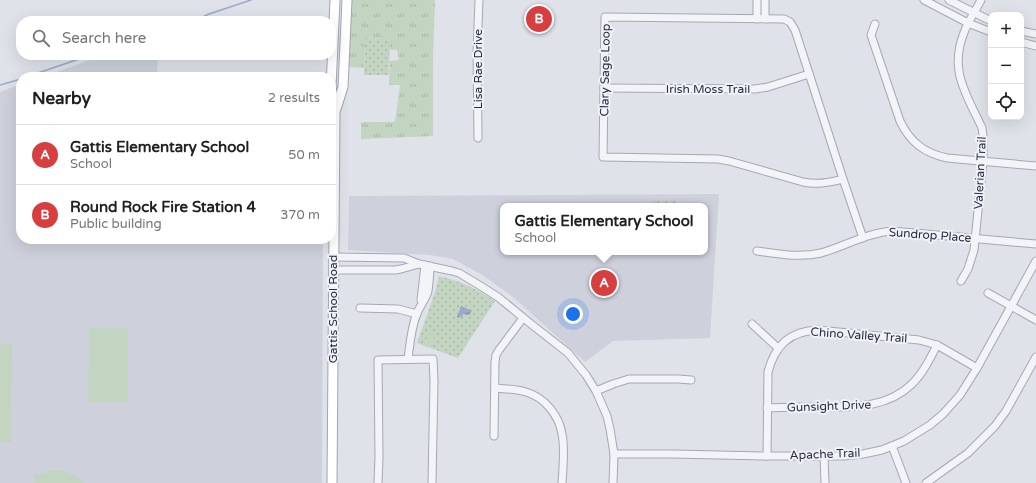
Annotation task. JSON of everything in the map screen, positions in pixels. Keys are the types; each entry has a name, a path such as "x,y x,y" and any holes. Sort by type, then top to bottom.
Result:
{"main road":[{"name":"Gattis School Road","path":"334,16 335,0"},
{"name":"Gattis School Road","path":"336,107 343,87 347,0"},
{"name":"Gattis School Road","path":"332,60 332,72"},
{"name":"Gattis School Road","path":"332,483 334,244"}],"street":[{"name":"Lisa Rae Drive","path":"478,0 478,138"},
{"path":"757,0 757,19"},
{"path":"765,19 766,0"},
{"path":"924,0 968,23 988,31"},
{"path":"949,0 988,20"},
{"name":"Valerian Trail","path":"961,281 972,258 976,238 983,161 983,135 982,128 959,76 958,50 968,23 981,0"},
{"name":"Clary Sage Loop","path":"843,179 826,183 812,184 729,161 718,160 603,158 605,18 784,19 793,25 863,238"},
{"path":"875,24 871,35 900,121 910,139 926,151 947,158 1036,166"},
{"path":"1024,32 1036,34"},
{"path":"1024,43 1036,46"},
{"name":"Irish Moss Trail","path":"604,88 755,89 768,87 809,74"},
{"name":"Sundrop Place","path":"757,251 798,256 810,255 821,253 883,232 976,238 1036,244"},
{"path":"334,257 404,258 425,265 443,268 459,273 493,294 568,353 586,375 596,391 607,416 614,454 613,483"},
{"name":"Apache Trail","path":"614,454 844,456 882,450 904,441 930,425 943,414 960,395 977,368 1036,261"},
{"path":"334,270 401,270 425,265"},
{"path":"408,359 410,340 417,314 428,292 425,265"},
{"path":"988,293 1036,320"},
{"path":"360,308 398,309 417,314"},
{"path":"494,436 496,355 523,318"},
{"path":"752,324 778,348"},
{"name":"Chino Valley Trail","path":"767,456 768,372 772,359 778,348 794,335 810,330 915,339 937,345 977,368"},
{"name":"Gunsight Drive","path":"767,408 858,407 878,404 895,397 912,384 920,375 937,345"},
{"path":"926,483 968,453 996,426 1036,357"},
{"path":"378,483 378,360 408,359 432,359 434,381 432,483"},
{"path":"596,391 629,379 691,380"},
{"path":"495,388 516,389 529,393 545,403 554,413 562,434 562,483"},
{"path":"892,446 906,483"},
{"path":"824,456 825,483"}],"shaded area":[{"path":"91,60 158,60 157,72 56,72"},
{"path":"16,86 16,244 323,244 322,483 0,483 0,92"},
{"path":"719,194 710,338 613,341 585,362 514,298 484,276 453,259 430,255 348,250 349,196"}],"green space":[{"path":"351,0 435,0 433,136 361,139 361,122 395,122 400,85 389,85 390,61 399,60 397,50 390,50 390,39 365,38 364,68 349,67"},
{"path":"365,38 390,39 389,75 364,75"},
{"path":"651,201 678,201 678,203 651,203"},
{"path":"439,276 468,286 495,301 458,358 417,343 436,289"},
{"path":"89,328 128,328 128,402 88,402"},
{"path":"428,333 435,335 431,347 424,345"},
{"path":"0,344 12,344 11,442 0,442"},
{"path":"51,470 69,473 84,483 34,483 34,474 40,474"}],"water":[{"path":"461,306 472,311 469,315 463,314 462,317 460,316 459,318 457,317"}],"waterway":[{"path":"205,16 251,0"},
{"path":"41,72 76,60"},
{"path":"0,85 16,80"}],"place":[{"name":"Round Rock Fire Station 4","path":"539,19"},
{"name":"Gattis Elementary School","path":"604,283"}]}
